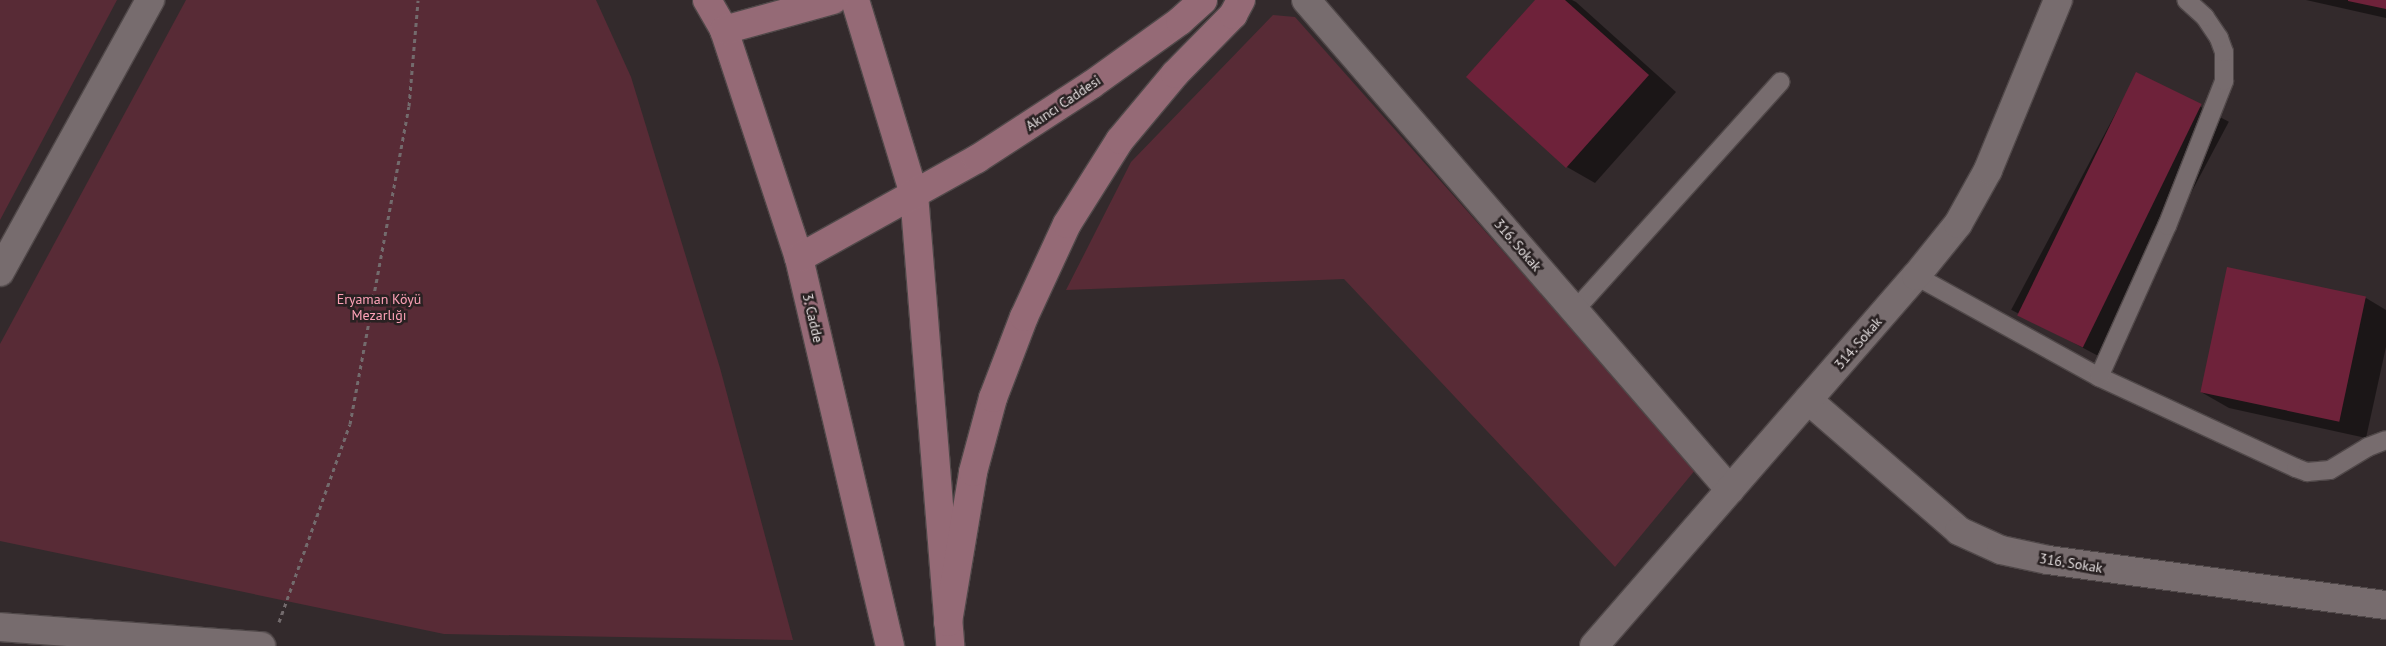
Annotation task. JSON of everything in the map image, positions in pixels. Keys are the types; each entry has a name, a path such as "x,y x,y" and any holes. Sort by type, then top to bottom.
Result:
{"street":[{"path":"0,272 150,0"},
{"name":"3. Cadde","path":"706,0 724,30 799,258 890,646"},
{"path":"724,30 833,0"},
{"path":"855,0 914,194 949,634"},
{"name":"Akıncı Caddesi","path":"799,258 977,159 1083,90 1180,21 1203,0"},
{"path":"949,634 973,472 993,398 1024,317 1066,224 1120,140 1175,74 1233,15 1241,0"},
{"name":"316. Sokak","path":"1306,0 1730,490"},
{"name":"314. Sokak","path":"1594,646 1916,276 1958,224 1988,170 2058,0"},
{"name":"316. Sokak","path":"1808,400 1959,531 2001,550 2048,560 2386,605"},
{"path":"0,627 269,637"}],"lane":[{"path":"2099,378 2167,226 2224,81 2224,52 2219,38 2205,17 2186,0"},
{"path":"1574,310 1780,82"},
{"path":"1916,276 2099,378 2307,472 2330,470 2368,446 2386,440"}],"path":[{"path":"269,637 350,424 409,106 418,0"}],"green space":[{"path":"0,0 117,0 0,220"},
{"name":"Eryaman Köyü Mezarlığı","path":"186,0 596,0 631,77 720,368 793,640 444,634 0,541 0,344"},
{"path":"1273,15 1295,17 1696,469 1615,567 1344,279 1066,290 1131,162"}],"building":[{"path":"1535,0 1565,0 1649,75 1566,168 1466,77"},
{"path":"2386,0 2386,9 2348,1"},
{"path":"2136,72 2202,104 2083,348 2017,316"},
{"path":"2227,267 2366,297 2339,422 2200,392"}]}
